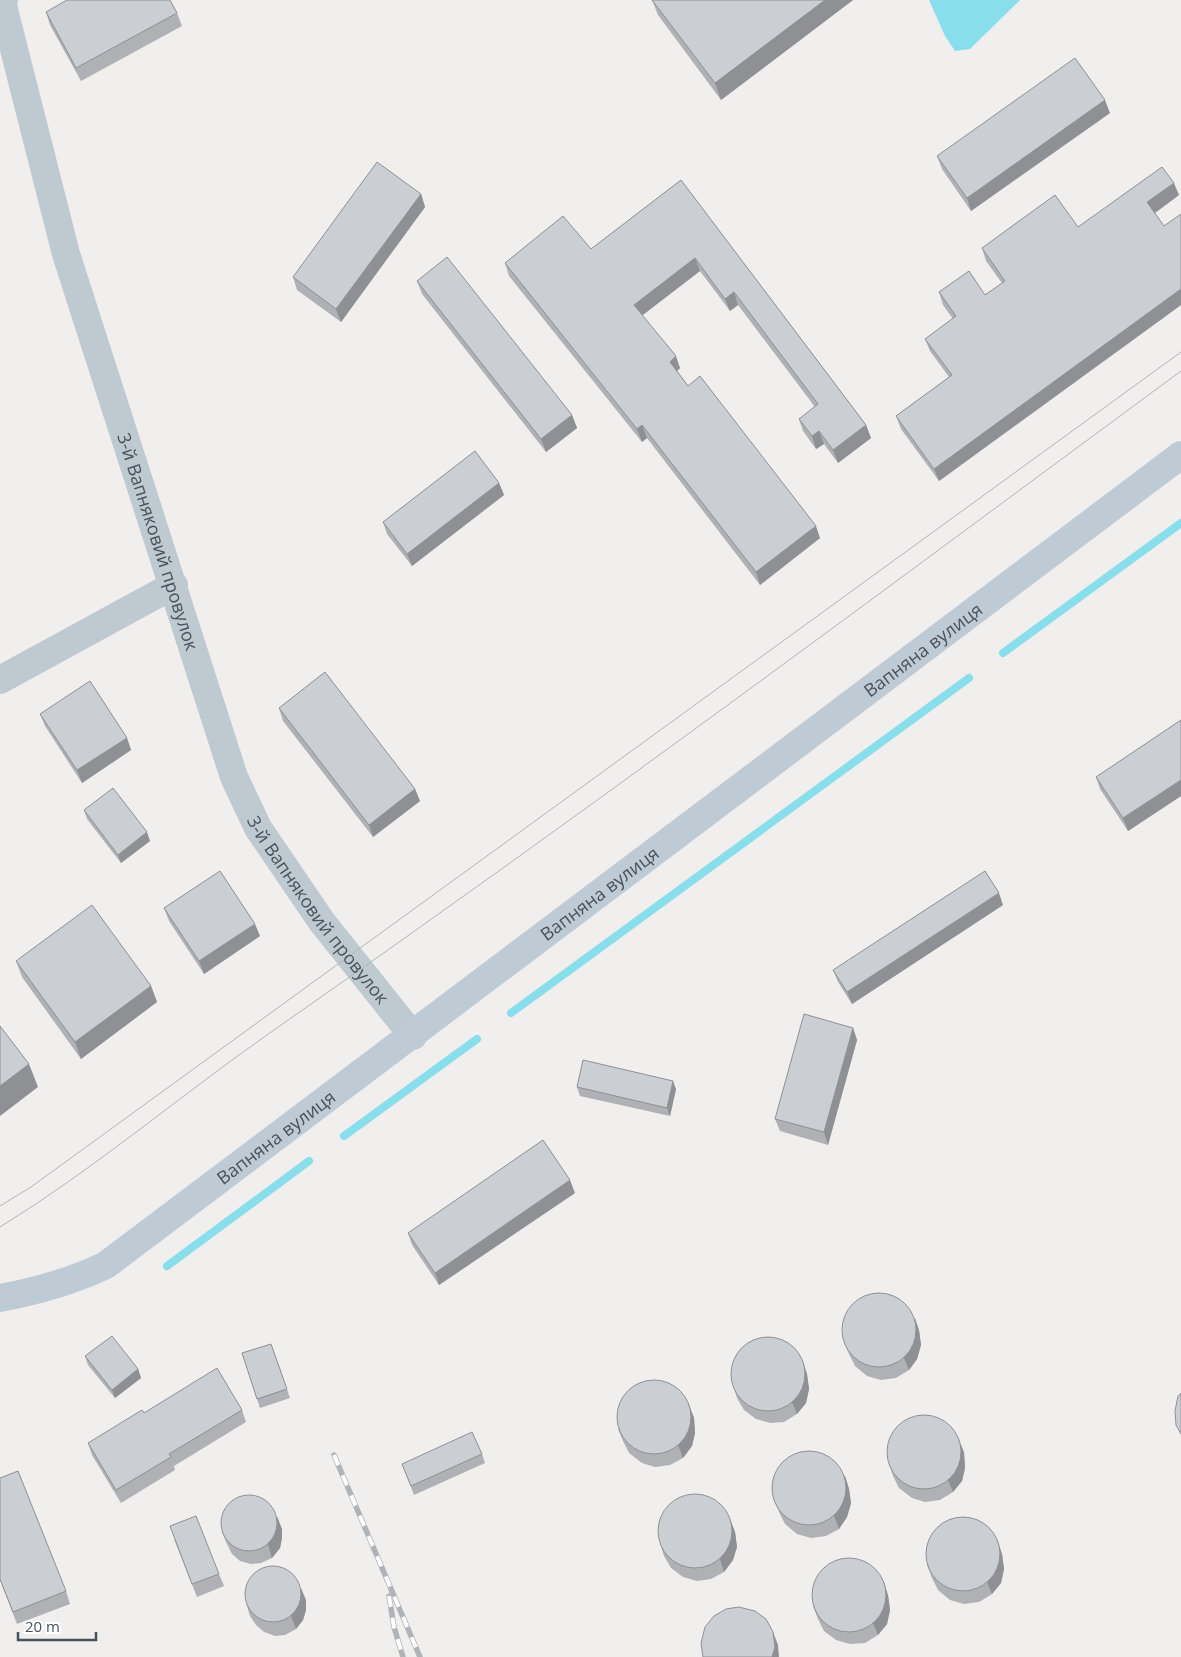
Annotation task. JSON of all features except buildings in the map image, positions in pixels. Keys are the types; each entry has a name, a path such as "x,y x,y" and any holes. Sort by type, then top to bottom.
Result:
{"street":[{"name":"3-й Вапняковий провулок","path":"4,0 3,6 66,254 174,585 234,777 258,828 322,922 413,1036"},
{"name":"Вапняна вулиця","path":"0,1298 36,1292 73,1281 106,1266 1181,455"},
{"path":"0,680 174,585"}],"water":[{"path":"929,0 1020,0 970,49 955,51 945,36"}],"waterway":[{"path":"1003,653 1181,523"},
{"path":"511,1013 969,678"},
{"path":"344,1136 477,1039"},
{"path":"167,1266 309,1161"}],"tram line":[{"path":"0,1206 31,1187 1181,352"},
{"path":"0,1227 105,1156 240,1054 616,786 1181,371"}],"railway":[{"path":"334,1455 420,1657"},
{"path":"389,1596 394,1627 403,1657"}]}
